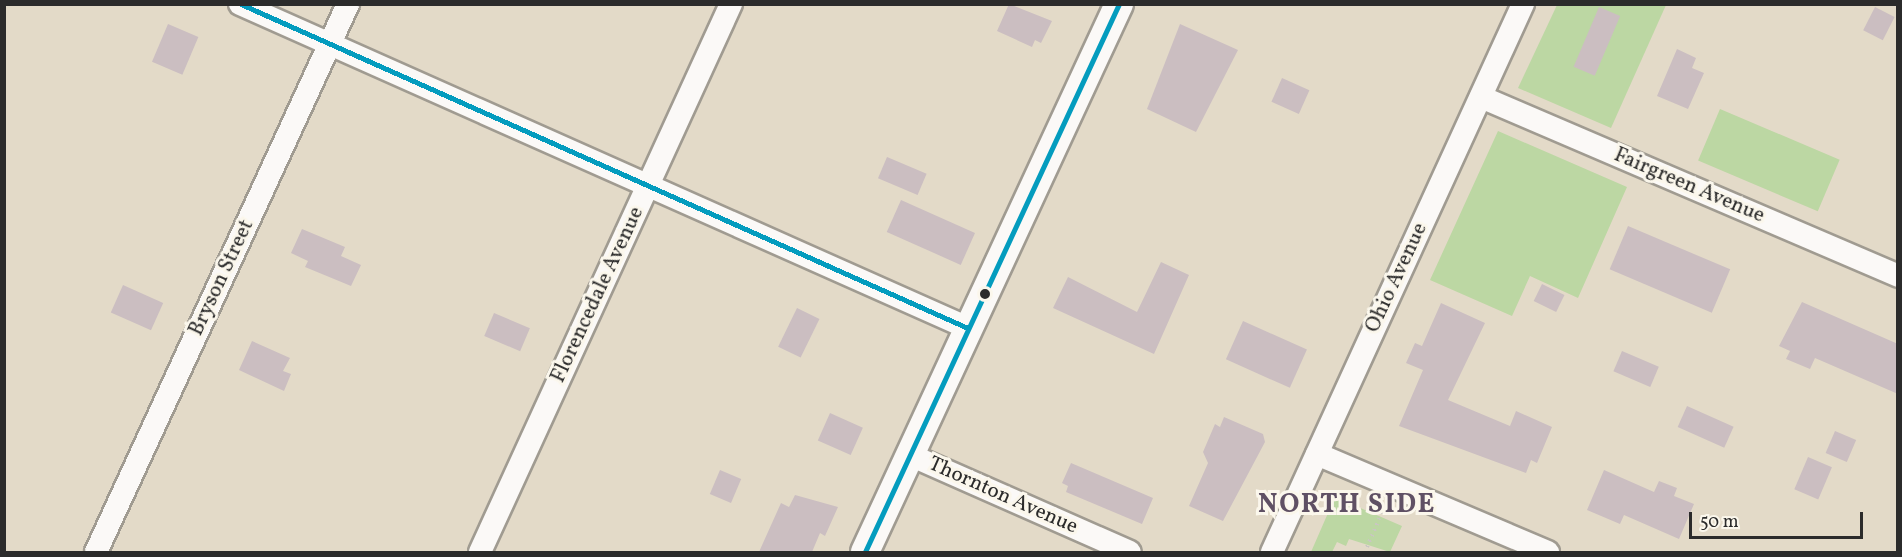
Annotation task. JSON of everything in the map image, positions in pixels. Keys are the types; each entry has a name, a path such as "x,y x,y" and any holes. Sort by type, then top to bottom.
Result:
{"street":[{"path":"240,4 968,328"},
{"name":"Bryson Street","path":"96,552 348,4"},
{"name":"Florencedale Avenue","path":"480,552 731,4"},
{"path":"865,552 1119,4"},
{"name":"Ohio Avenue","path":"1272,552 1523,4"},
{"name":"Fairgreen Avenue","path":"1480,97 1898,276"},
{"path":"1317,454 1548,552"},
{"name":"Thornton Avenue","path":"910,455 1130,552"}],"path":[{"path":"1367,547 1383,510"}],"green space":[{"path":"1557,5 1666,5 1611,128 1518,88"},
{"path":"1720,109 1840,160 1818,211 1698,161"},
{"path":"1498,131 1627,187 1578,298 1530,276 1512,316 1430,280"},
{"path":"1335,497 1402,526 1390,552 1349,539 1346,546 1337,542 1332,552 1311,552"}],"building":[{"path":"1009,4 1052,21 1041,43 1035,40 1032,47 997,31"},
{"path":"1599,7 1620,16 1595,76 1574,67"},
{"path":"1875,7 1895,17 1883,40 1863,30"},
{"path":"168,24 198,37 182,75 152,62"},
{"path":"1180,24 1238,50 1196,132 1147,109"},
{"path":"1677,49 1696,58 1692,68 1704,73 1688,109 1657,96"},
{"path":"1282,78 1309,90 1299,114 1271,102"},
{"path":"887,157 927,174 918,195 878,178"},
{"path":"901,200 975,233 961,265 887,232"},
{"path":"1628,226 1730,269 1712,313 1610,269"},
{"path":"302,229 345,247 341,256 361,265 351,286 305,267 308,261 291,253"},
{"path":"1161,262 1189,275 1154,354 1053,308 1068,277 1137,312"},
{"path":"1542,284 1564,295 1556,312 1534,301"},
{"path":"123,285 163,303 151,330 111,312"},
{"path":"1802,302 1898,344 1898,394 1815,358 1810,369 1786,359 1790,351 1779,346"},
{"path":"1441,303 1485,323 1448,400 1510,426 1516,411 1552,427 1537,463 1531,460 1526,473 1399,426 1423,370 1406,363 1415,343 1422,346"},
{"path":"797,308 819,319 801,358 778,347"},
{"path":"494,313 530,328 520,351 484,336"},
{"path":"1243,321 1307,349 1290,388 1226,359"},
{"path":"252,341 290,358 283,371 291,374 284,391 239,370"},
{"path":"1622,351 1659,367 1650,387 1613,371"},
{"path":"1687,406 1734,427 1724,448 1678,427"},
{"path":"830,413 863,428 851,455 818,440"},
{"path":"1224,417 1263,434 1265,442 1223,521 1189,506 1208,463 1203,452 1215,424 1220,427"},
{"path":"1835,431 1856,440 1847,462 1826,453"},
{"path":"1808,457 1832,467 1818,499 1794,489"},
{"path":"1071,463 1153,498 1142,524 1066,492 1068,486 1062,483"},
{"path":"720,470 741,479 731,503 710,494"},
{"path":"1604,470 1654,492 1659,481 1677,488 1674,496 1694,504 1679,539 1624,515 1620,524 1587,510"},
{"path":"795,495 838,507 825,536 820,533 812,552 759,552 781,503 789,507"}],"transit line":[{"path":"241,4 968,328"},
{"path":"865,552 1119,4"}],"district":[{"name":"NORTH SIDE","path":"1347,506"}]}
